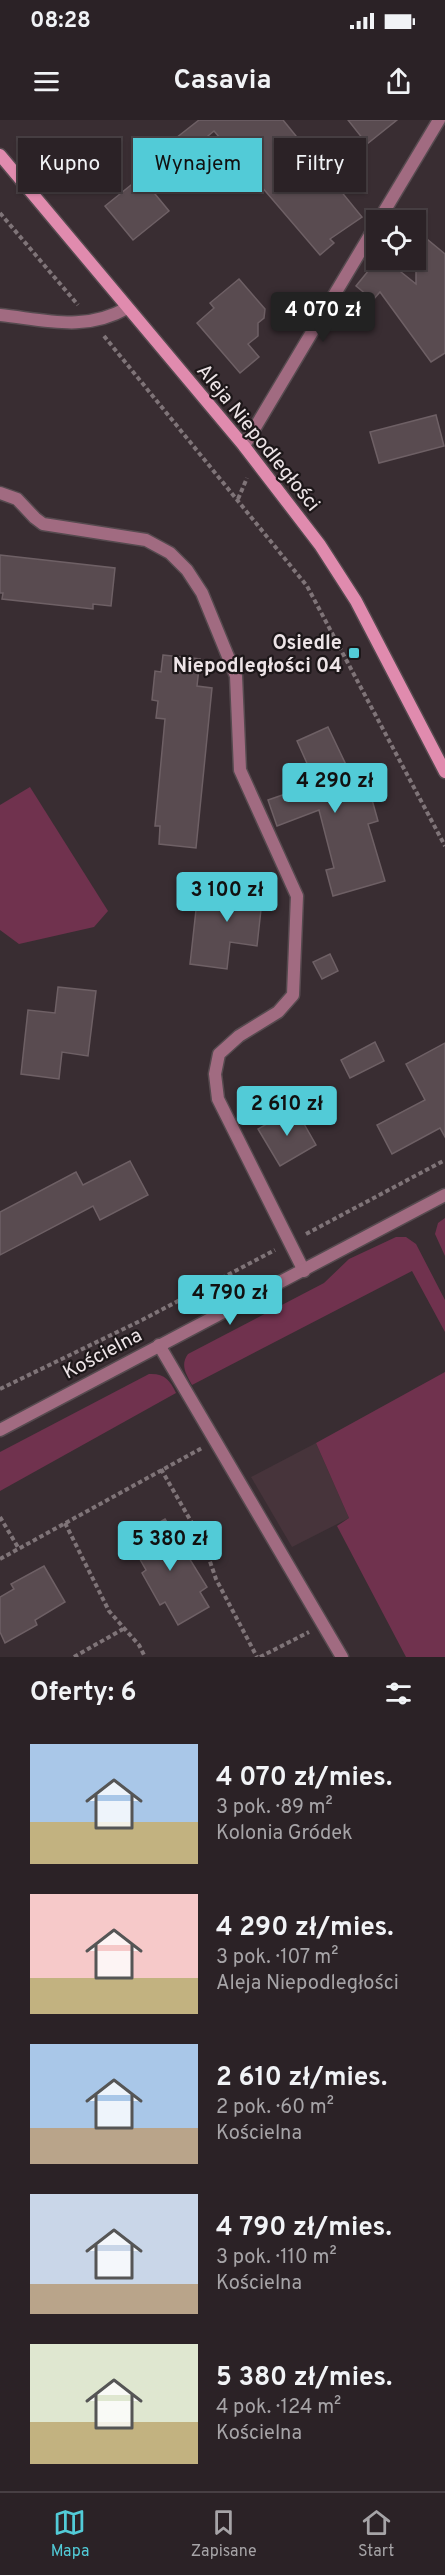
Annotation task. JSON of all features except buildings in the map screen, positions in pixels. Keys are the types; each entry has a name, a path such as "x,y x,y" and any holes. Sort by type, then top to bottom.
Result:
{"main road":[{"name":"Aleja Niepodległości","path":"0,155 244,446 315,538 346,584 445,772"}],"street":[{"path":"386,210 439,120"},
{"path":"244,446 366,242"},
{"path":"0,315 62,322 92,322 127,308"},
{"path":"0,493 17,499 34,518 43,524 146,540 170,554 187,570 202,592 236,676 240,770 297,896 293,995 278,1012 239,1036 219,1054 215,1074 218,1099 304,1271"},
{"name":"Kościelna","path":"0,1430 445,1196"},
{"path":"159,1345 342,1657"}],"path":[{"path":"0,213 307,586 445,846"},
{"path":"0,1389 142,1320 445,1160"},
{"path":"0,1560 161,1469 214,1442"},
{"path":"161,1469 204,1544 216,1579 259,1657 323,1625"},
{"path":"0,1518 19,1549"},
{"path":"65,1523 109,1611 139,1645 145,1657"},
{"path":"74,1657 123,1629"}],"shaded area":[{"path":"30,787 108,911 94,927 19,944 0,930 0,805"},
{"path":"445,1218 445,1256 435,1234 438,1223"},
{"path":"396,1237 406,1237 416,1244 445,1300 445,1332 412,1271 192,1385 184,1366 188,1354 324,1283 349,1259"},
{"path":"445,1372 445,1657 406,1657 337,1526 349,1518 316,1443"},
{"path":"149,1374 166,1378 176,1393 0,1491 0,1452"},
{"path":"316,1443 349,1518 292,1547 251,1477"}],"place":[{"name":"Osiedle Niepodległości 04","path":"354,653"}]}
